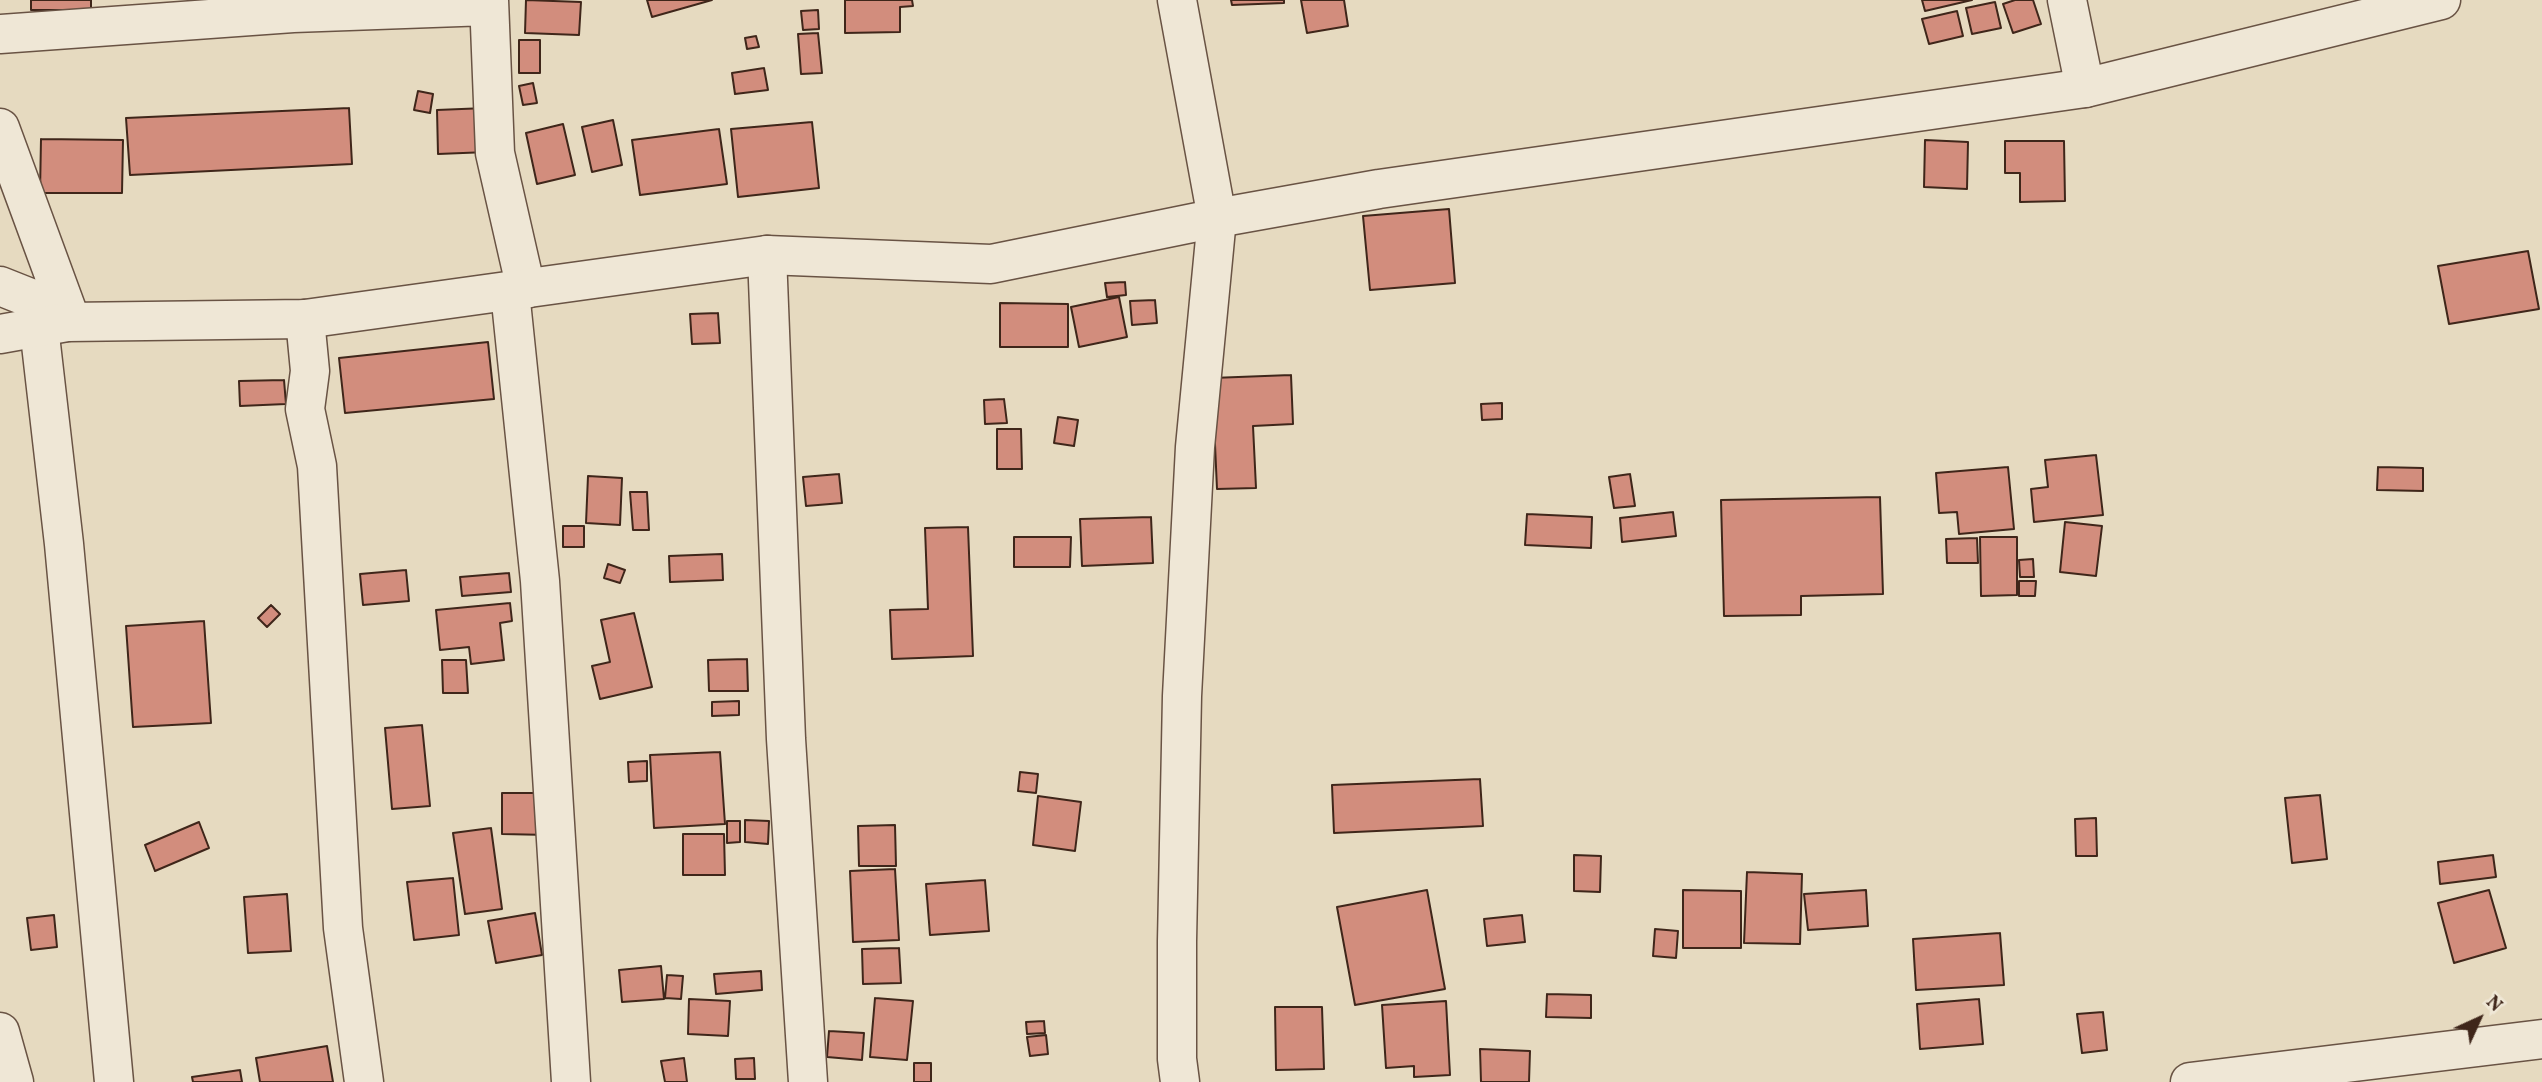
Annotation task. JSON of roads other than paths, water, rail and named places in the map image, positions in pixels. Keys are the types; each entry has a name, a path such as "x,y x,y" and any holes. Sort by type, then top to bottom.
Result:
{"street":[{"path":"1177,0 1217,218 1195,447 1182,696 1177,967 1177,1059 1180,1082"},
{"path":"2067,0 2085,88"},
{"path":"0,334 58,321 305,319 767,255 991,264 1217,218 1393,187 2085,88 2441,0"},
{"path":"0,34 295,6 489,3 495,153 518,290 540,580 570,1082"},
{"path":"0,128 58,321 64,544 114,1082"},
{"path":"767,255 786,725 808,1082"},
{"path":"0,286 58,321"},
{"path":"305,319 310,370 305,409 317,466 342,928 364,1082"},
{"path":"0,1032 14,1082"},
{"path":"2190,1082 2542,1039"}]}
